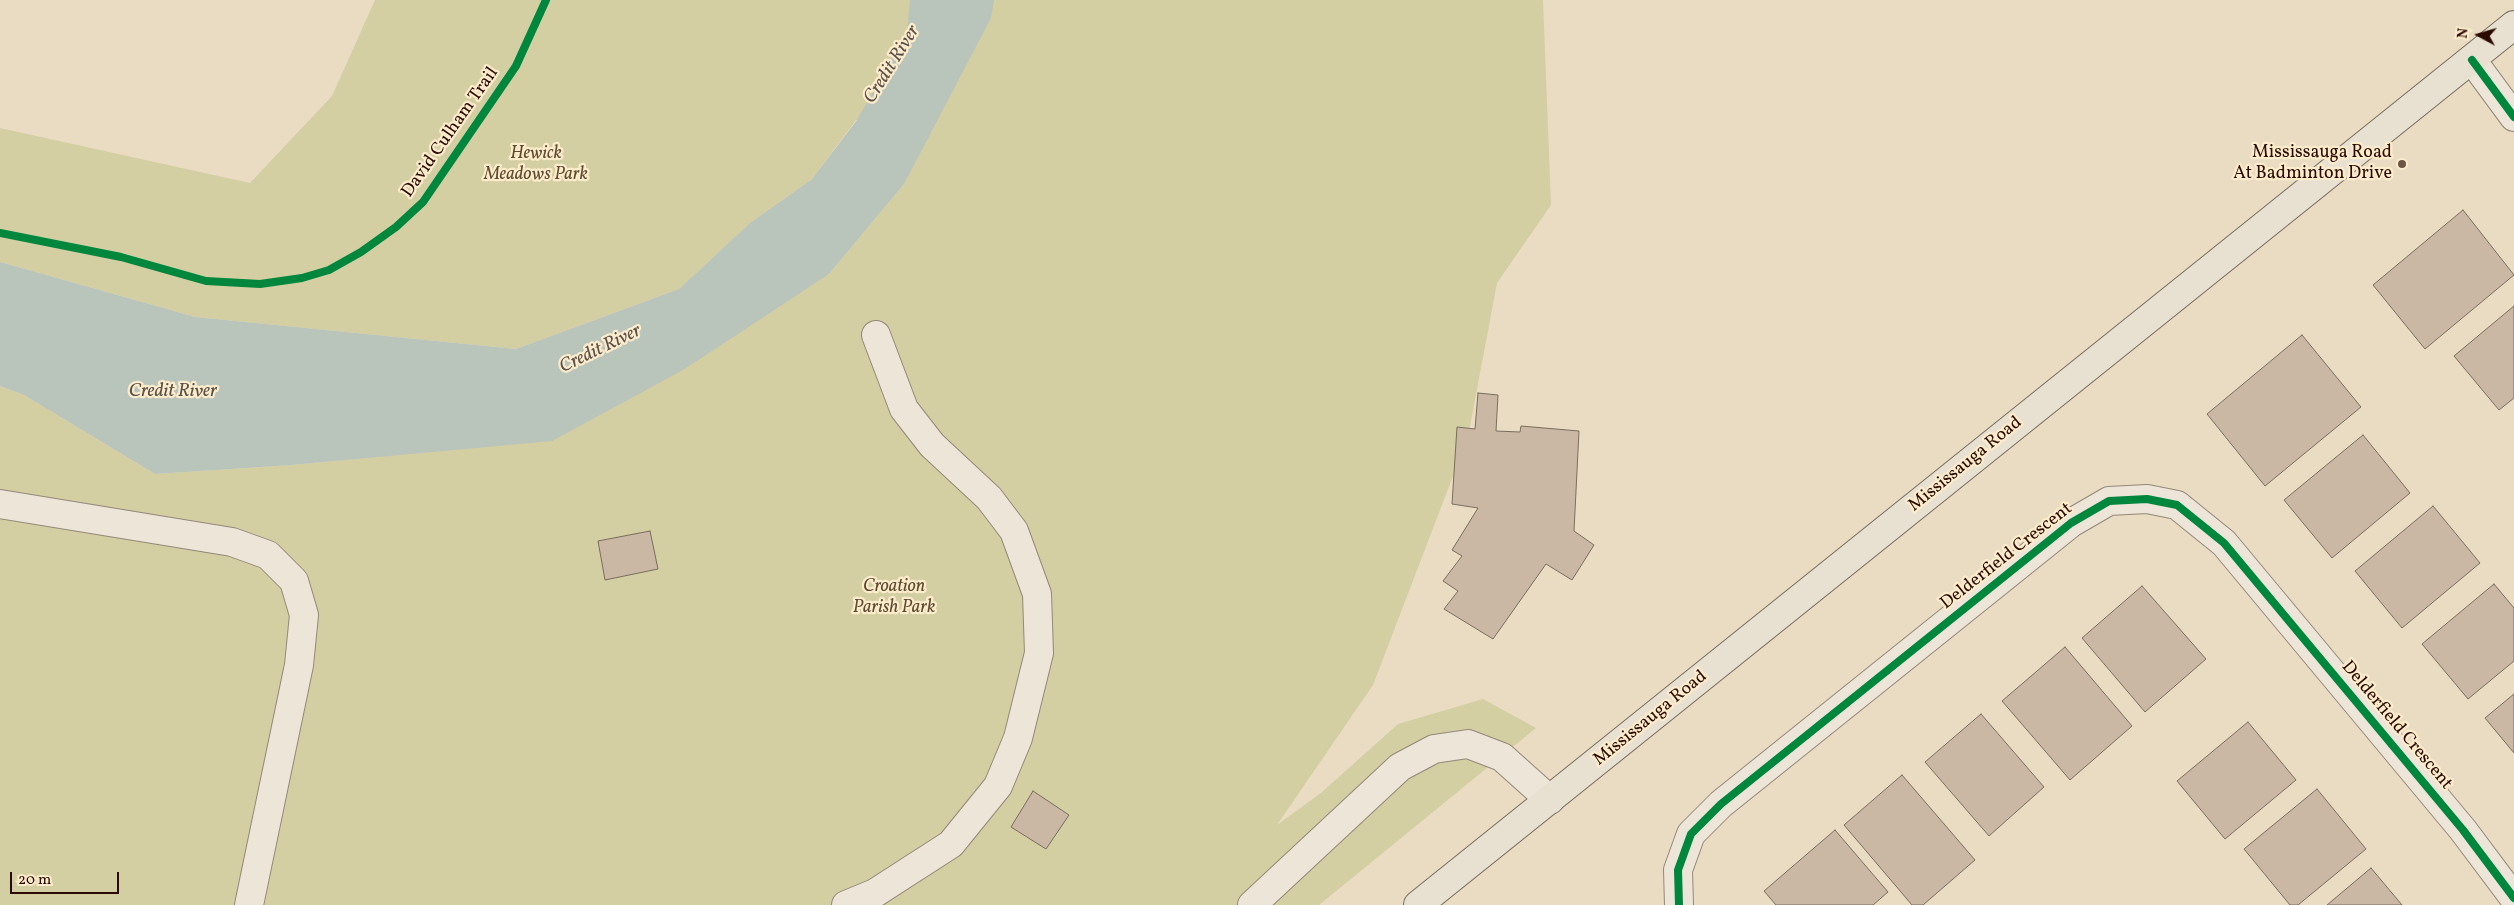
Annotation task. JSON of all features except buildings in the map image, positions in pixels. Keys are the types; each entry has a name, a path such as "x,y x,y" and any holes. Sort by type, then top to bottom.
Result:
{"main road":[{"name":"Mississauga Road","path":"1418,905 2472,60 2514,24"}],"street":[{"path":"2472,60 2514,117"},
{"path":"846,905 875,893 951,844 998,786 1018,738 1039,653 1037,594 1014,531 989,498 932,444 904,409 876,335"},
{"name":"Delderfield Crescent","path":"1679,905 1678,870 1691,834 1722,804 2071,523 2109,501 2146,499 2177,505 2224,543 2463,830 2514,898"},
{"path":"0,504 232,542 268,556 294,581 304,615 299,666 249,905"},
{"path":"1252,905 1400,767 1434,749 1468,744 1502,757 1550,800"}],"green space":[{"path":"375,0 1543,0 1551,205 1497,283 1468,437 1373,685 1277,825 1322,792 1398,724 1483,699 1536,728 1319,905 0,905 0,386 24,395 155,474 363,458 829,274 904,184 921,150 856,120 812,179 750,223 679,289 516,349 195,317 0,262 0,128 250,183 332,96"}],"water":[{"name":"Credit River","path":"910,0 994,0 991,18 904,184 829,274 683,370 552,441 291,465 155,474 24,395 0,386 0,262 195,317 516,349 679,289 750,223 812,179 857,120 907,31"}],"cycle path":[{"name":"David Culham Trail","path":"0,233 121,257 206,281 260,284 302,278 329,270 361,252 396,227 423,202 516,66 546,0"},
{"path":"2472,60 2514,117"},
{"path":"1679,905 1678,870 1691,834 1721,804 2071,523 2109,501 2147,499 2177,505 2224,543 2463,830 2514,898"}],"place":[{"name":"Mississauga Road At Badminton Drive","path":"2402,164"}],"park label":[{"name":"Hewick Meadows Park","path":"536,165"},
{"name":"Croation Parish Park","path":"894,598"}]}
